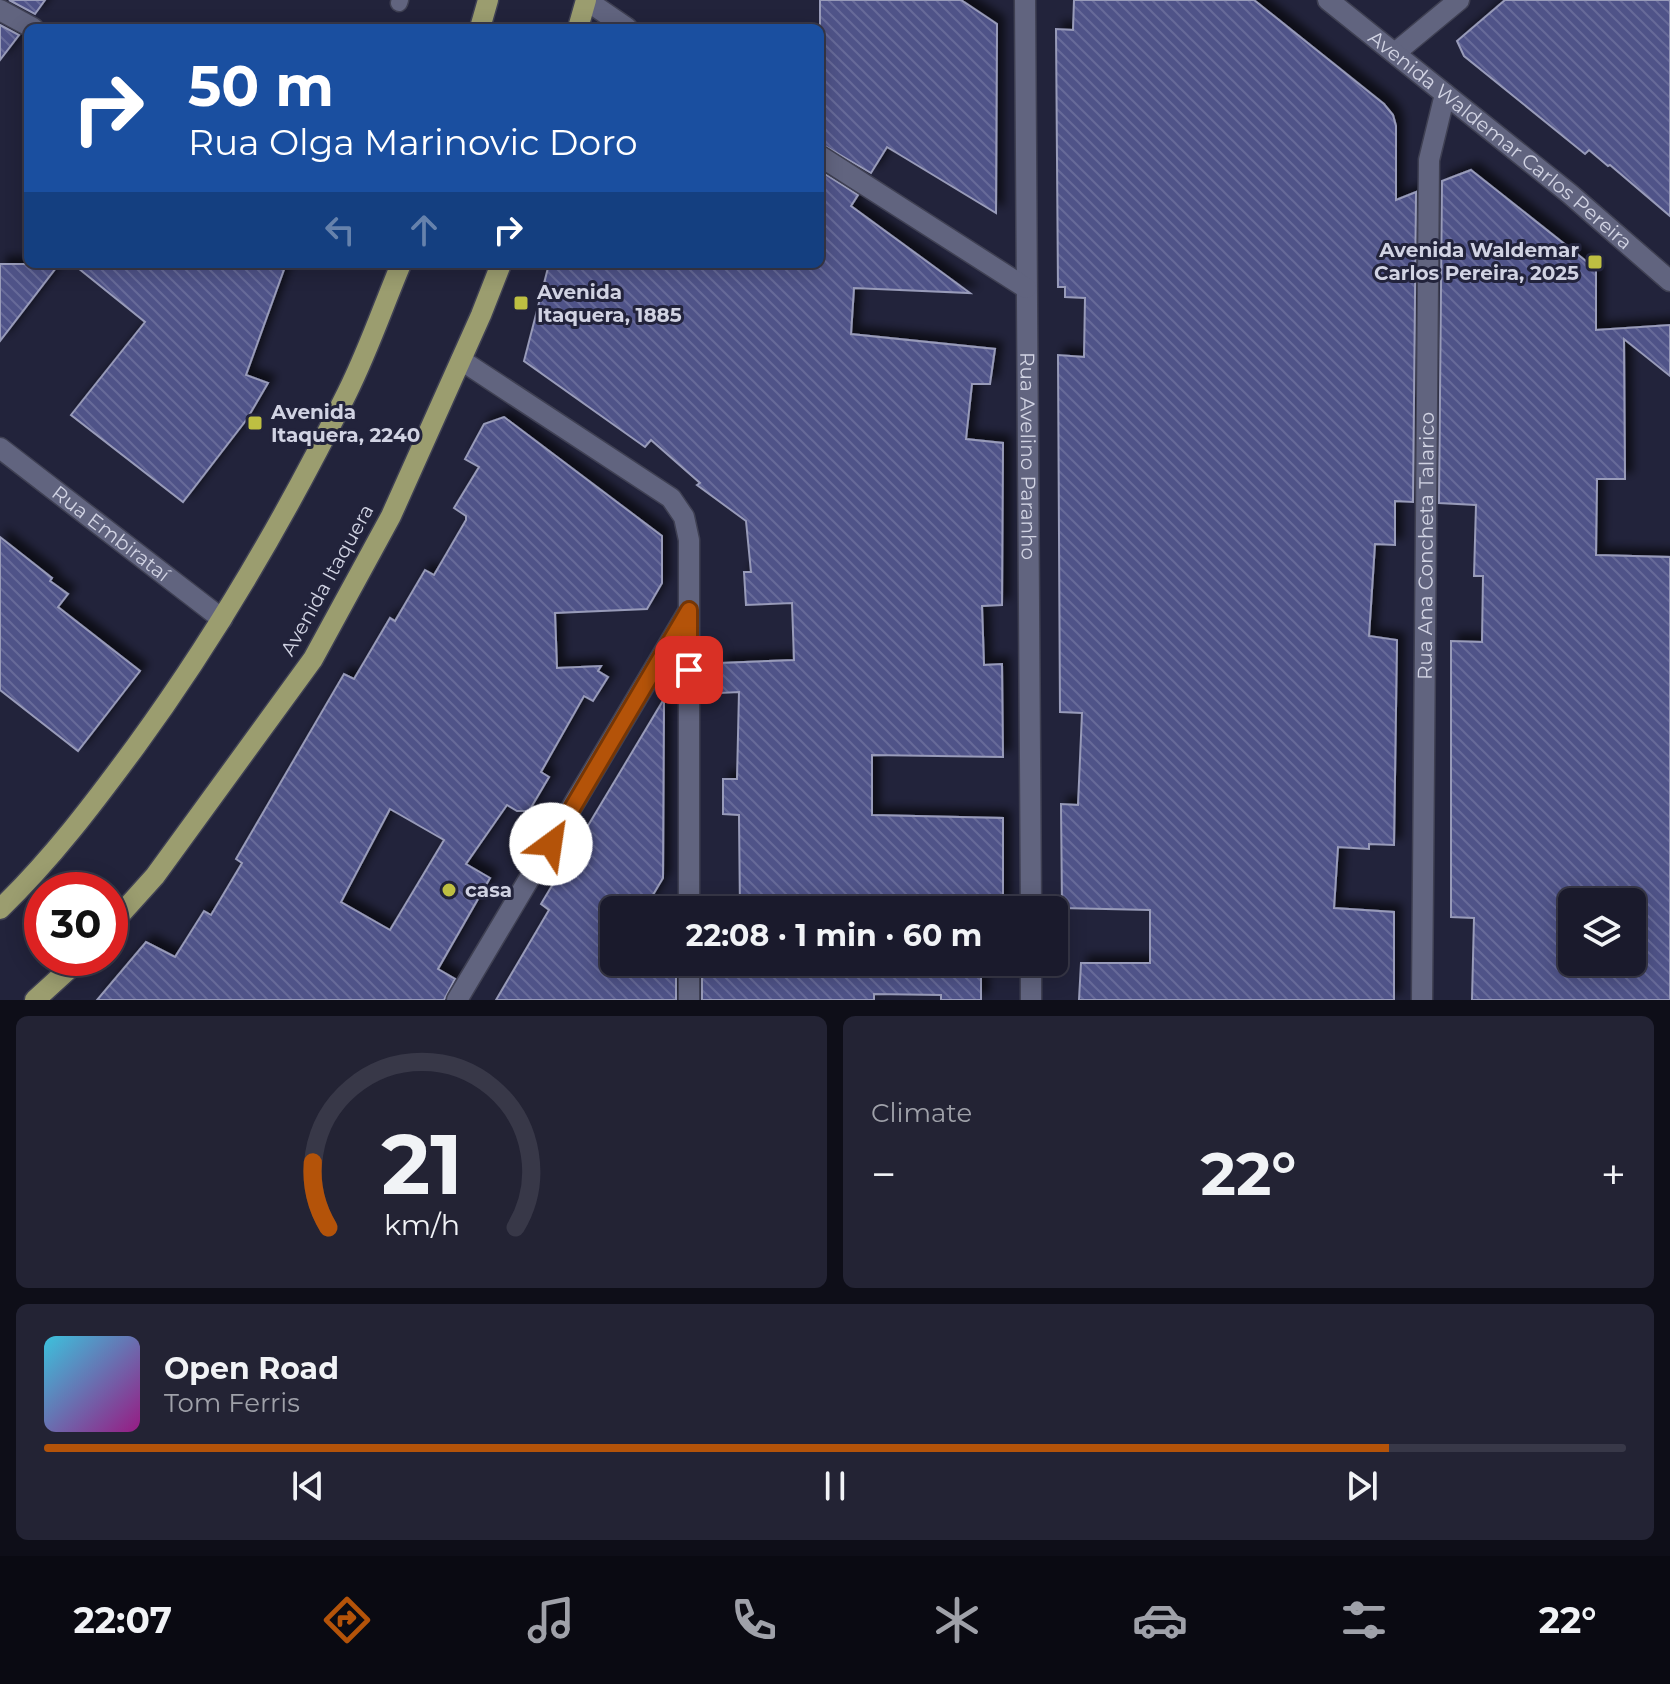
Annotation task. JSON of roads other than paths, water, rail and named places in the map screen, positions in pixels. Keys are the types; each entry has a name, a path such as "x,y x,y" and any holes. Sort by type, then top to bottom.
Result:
{"main road":[{"path":"481,24 488,0"},
{"path":"579,24 586,0"},
{"path":"3,902 87,814 222,619 274,533 349,390 399,268"},
{"name":"Avenida Itaquera","path":"128,906 155,876 313,659 391,516 499,268"},
{"path":"35,1000 61,976"}],"street":[{"path":"586,0 621,24"},
{"name":"Rua Avelino Paranho","path":"1025,0 1031,896"},
{"name":"Avenida Waldemar Carlos Pereira","path":"1328,0 1667,273"},
{"path":"1395,53 1459,0"},
{"path":"0,10 26,24"},
{"name":"Rua Ana Concheta Talarico","path":"1422,1000 1429,160 1445,94"},
{"path":"824,159 1026,288"},
{"path":"461,360 671,498 684,517 689,540 689,896"},
{"name":"Rua Embirataí","path":"0,448 222,619"},
{"path":"457,1000 689,610"},
{"path":"689,976 689,1000"},
{"path":"1031,976 1031,1000"}],"place":[{"name":"Avenida Waldemar Carlos Pereira, 2025","path":"1595,262"},
{"name":"Avenida Itaquera, 1885","path":"521,303"},
{"name":"Avenida Itaquera, 2240","path":"255,423"},
{"name":"casa","path":"449,890"}]}
